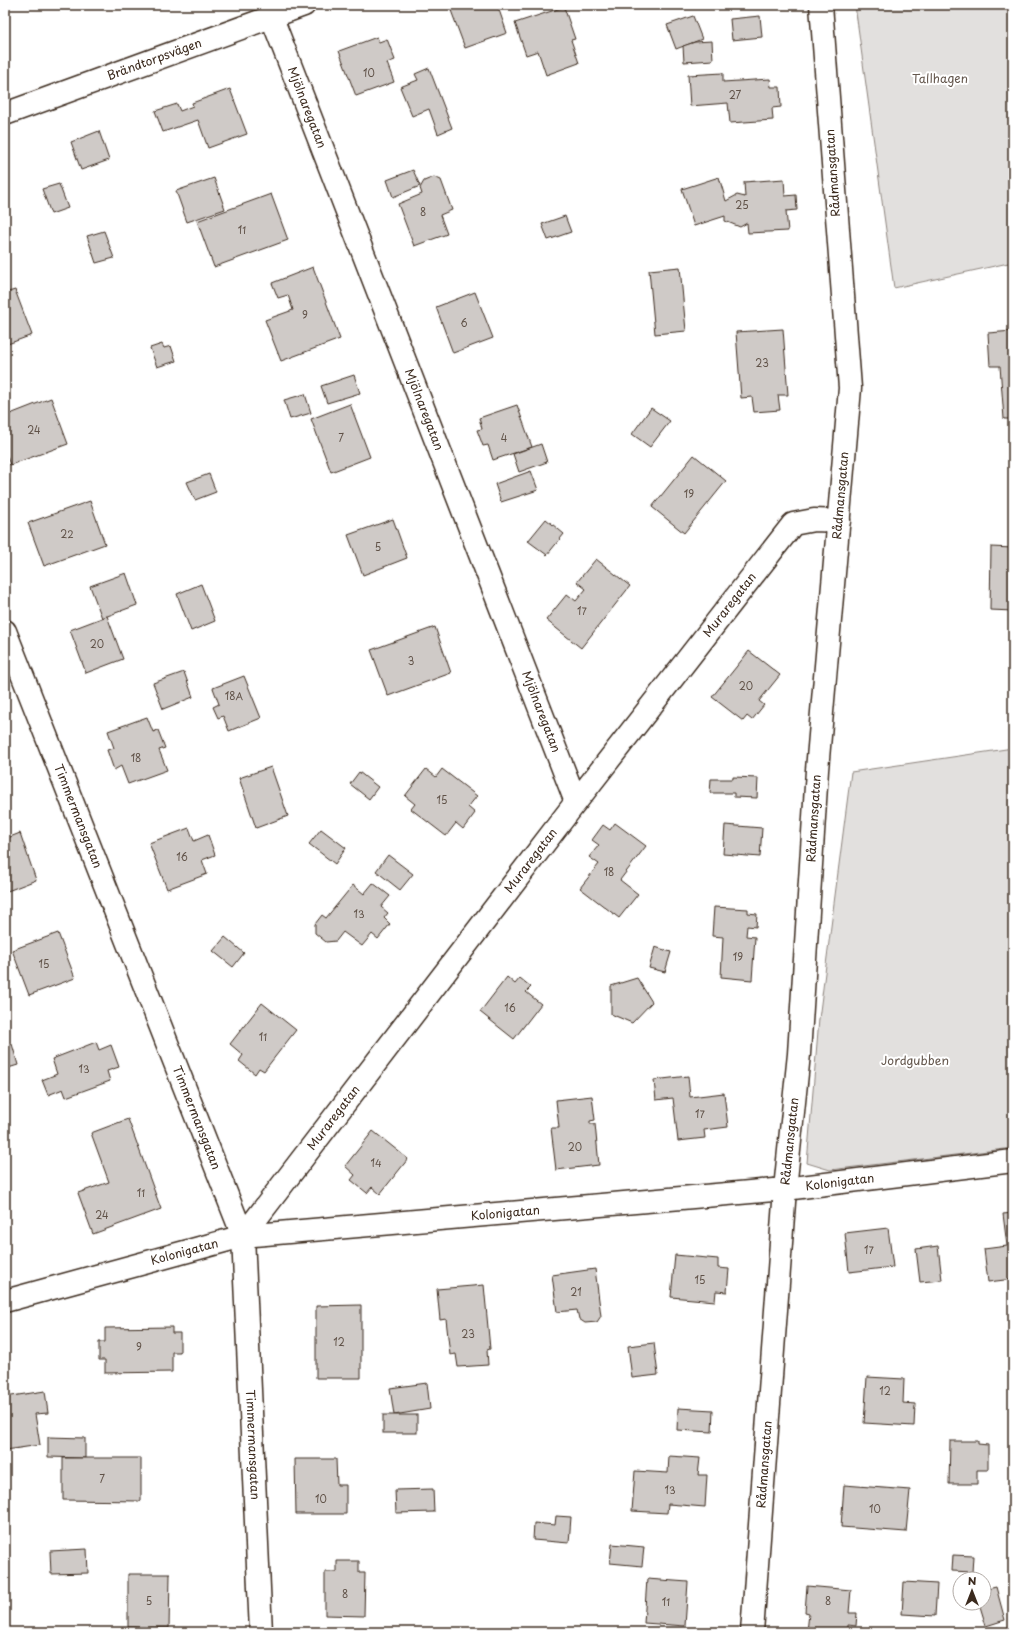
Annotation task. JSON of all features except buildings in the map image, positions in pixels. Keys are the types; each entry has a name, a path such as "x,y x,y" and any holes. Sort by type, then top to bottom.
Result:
{"street":[{"name":"Brändtorpsvägen","path":"5,114 272,18 304,5"},
{"name":"Rådmansgatan","path":"752,1632 785,1189 799,1054 818,770 850,388 821,5"},
{"name":"Mjölnaregatan","path":"272,18 576,802"},
{"name":"Muraregatan","path":"243,1236 576,802 793,524 814,520 839,521"},
{"name":"Timmermansgatan","path":"5,631 243,1236 261,1632"},
{"name":"Kolonigatan","path":"5,1301 243,1236 785,1189 1013,1160"}],"green space":[{"name":"Tallhagen","path":"855,5 1013,5 1013,262 894,288"},
{"name":"Jordgubben","path":"1013,748 1013,1148 830,1170 807,1163 819,1019 851,772"}]}
